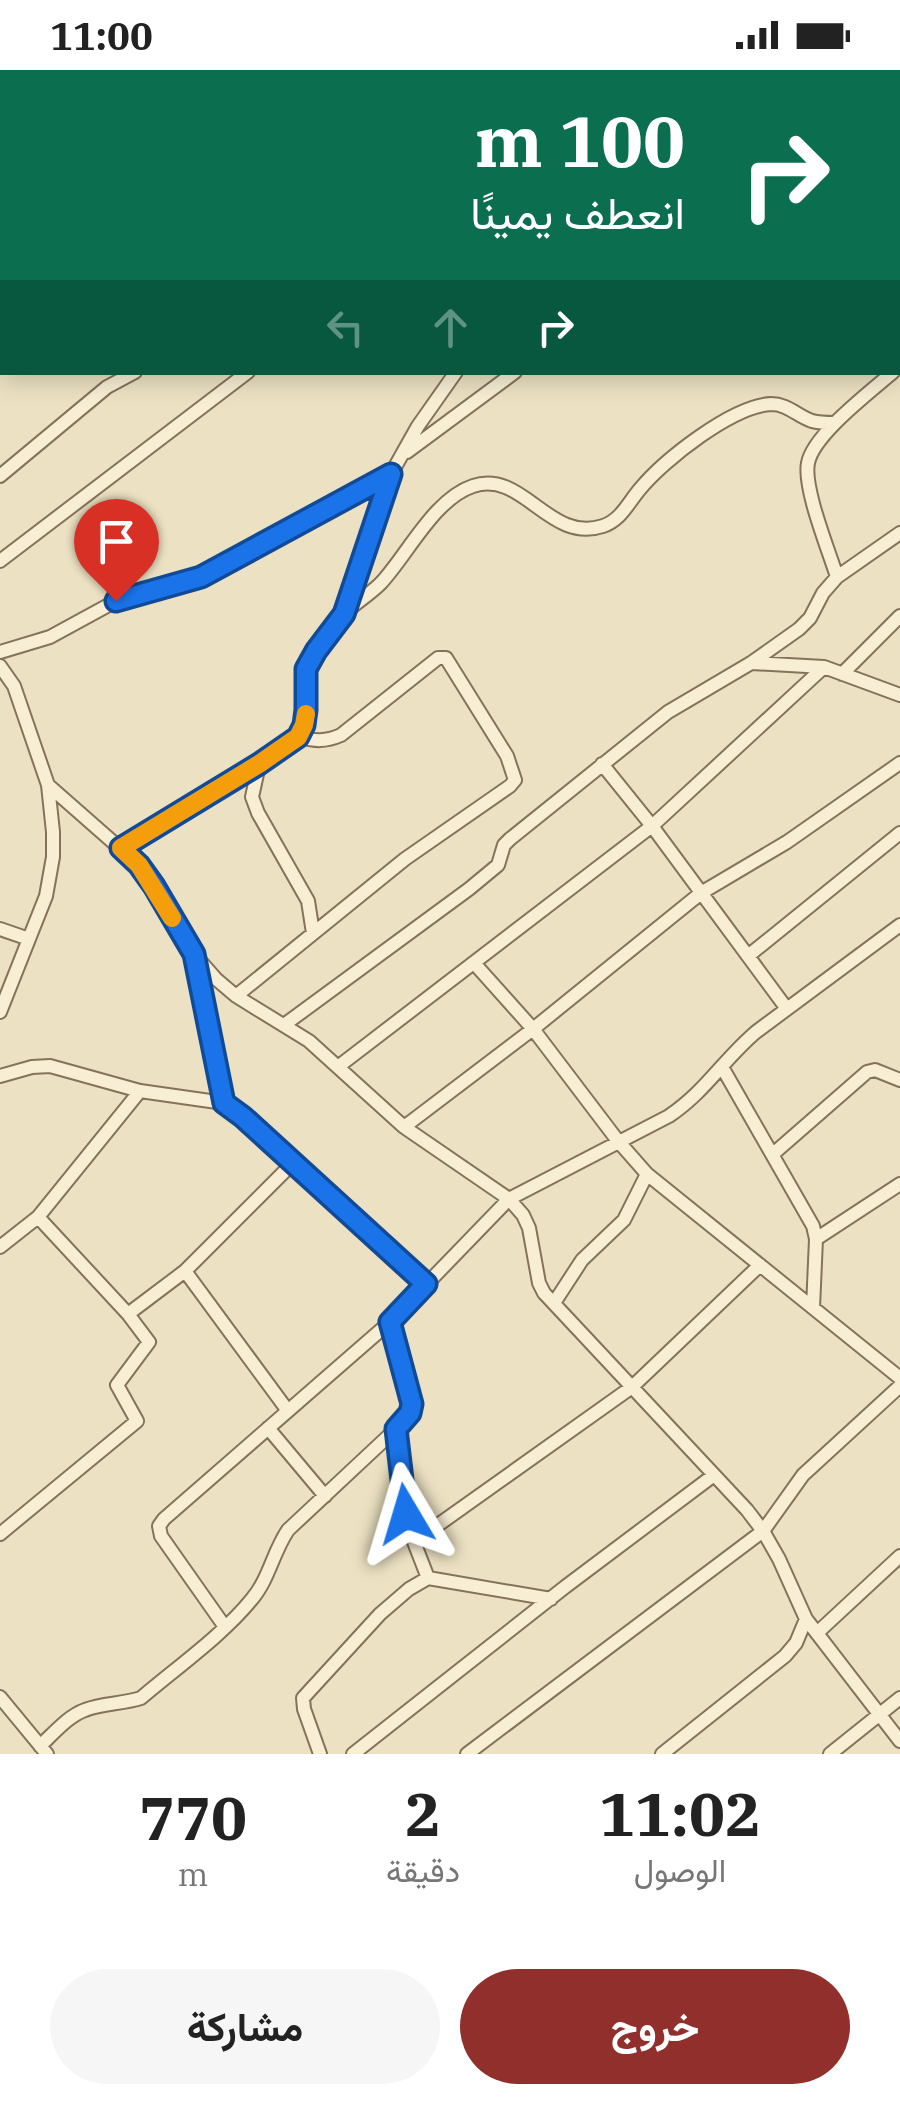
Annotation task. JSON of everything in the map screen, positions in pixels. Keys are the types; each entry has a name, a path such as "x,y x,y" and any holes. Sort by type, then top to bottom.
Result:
{"street":[{"path":"0,476 107,386 129,375"},
{"path":"0,561 244,375"},
{"path":"344,614 391,474 454,375"},
{"path":"401,456 511,375"},
{"path":"837,577 807,474 808,459 835,424 890,375"},
{"path":"121,848 298,737 306,710 306,669 316,651 344,614 382,582 458,493 476,484 496,483 561,525 584,530 606,526 619,517 658,470 726,420 765,404 776,404 812,421 835,424"},
{"path":"0,652 62,632 116,601 201,577 391,474"},
{"path":"284,1026 469,889 498,865 510,839 668,712 751,663 806,623 823,592 837,577 900,533"},
{"path":"842,674 900,616"},
{"path":"236,996 406,859 515,780 507,756 446,658 438,658 340,735 316,741 298,737"},
{"path":"751,663 824,667 900,695"},
{"path":"0,666 14,686 48,785 53,832 46,896 0,1012"},
{"path":"339,1066 652,826 824,667"},
{"path":"404,1127 701,893 800,834 900,763"},
{"path":"259,764 252,797 308,900 313,933"},
{"path":"602,764 787,1009"},
{"path":"48,785 139,865 194,954 216,979 236,996 309,1041 404,1127 509,1200 529,1228 544,1294 763,1530 806,1619 900,1742"},
{"path":"748,956 900,833"},
{"path":"224,1627 161,1536 159,1526 164,1519 390,1322 509,1200 690,1102 738,1048 900,924"},
{"path":"0,928 29,939"},
{"path":"194,954 224,1103"},
{"path":"467,1754 763,1530 804,1475 900,1382 648,1174 533,1029 474,963"},
{"path":"0,1076 32,1066 50,1066 140,1090 224,1103 426,1284"},
{"path":"722,1068 807,1214 816,1239 813,1308"},
{"path":"773,1154 867,1072 875,1070 900,1080"},
{"path":"0,1247 38,1217 140,1090"},
{"path":"128,1314 185,1271 293,1162"},
{"path":"554,1303 582,1260 624,1220 648,1174"},
{"path":"816,1239 900,1184"},
{"path":"0,1534 137,1420 117,1384 149,1342 38,1217"},
{"path":"414,1542 632,1386 760,1265"},
{"path":"185,1271 288,1411"},
{"path":"0,1696 44,1750 75,1715 141,1698 224,1627 263,1584 277,1546 288,1530 410,1413 412,1404 390,1322"},
{"path":"268,1428 325,1496"},
{"path":"396,1429 406,1514 428,1578"},
{"path":"353,1754 714,1476"},
{"path":"817,1633 900,1556"},
{"path":"320,1754 303,1698 409,1588 428,1578 550,1599"},
{"path":"662,1754 785,1656 796,1643 806,1619"},
{"path":"830,1754 900,1698"}],"slow traffic":[{"path":"172,918 139,865 121,848 298,737 306,714"}],"route":[{"path":"116,601 222,568 391,474 344,614 306,669 306,710 298,737 121,848 154,886 194,954 224,1103 426,1284 390,1322 412,1404 410,1413 396,1429 406,1514"}]}
